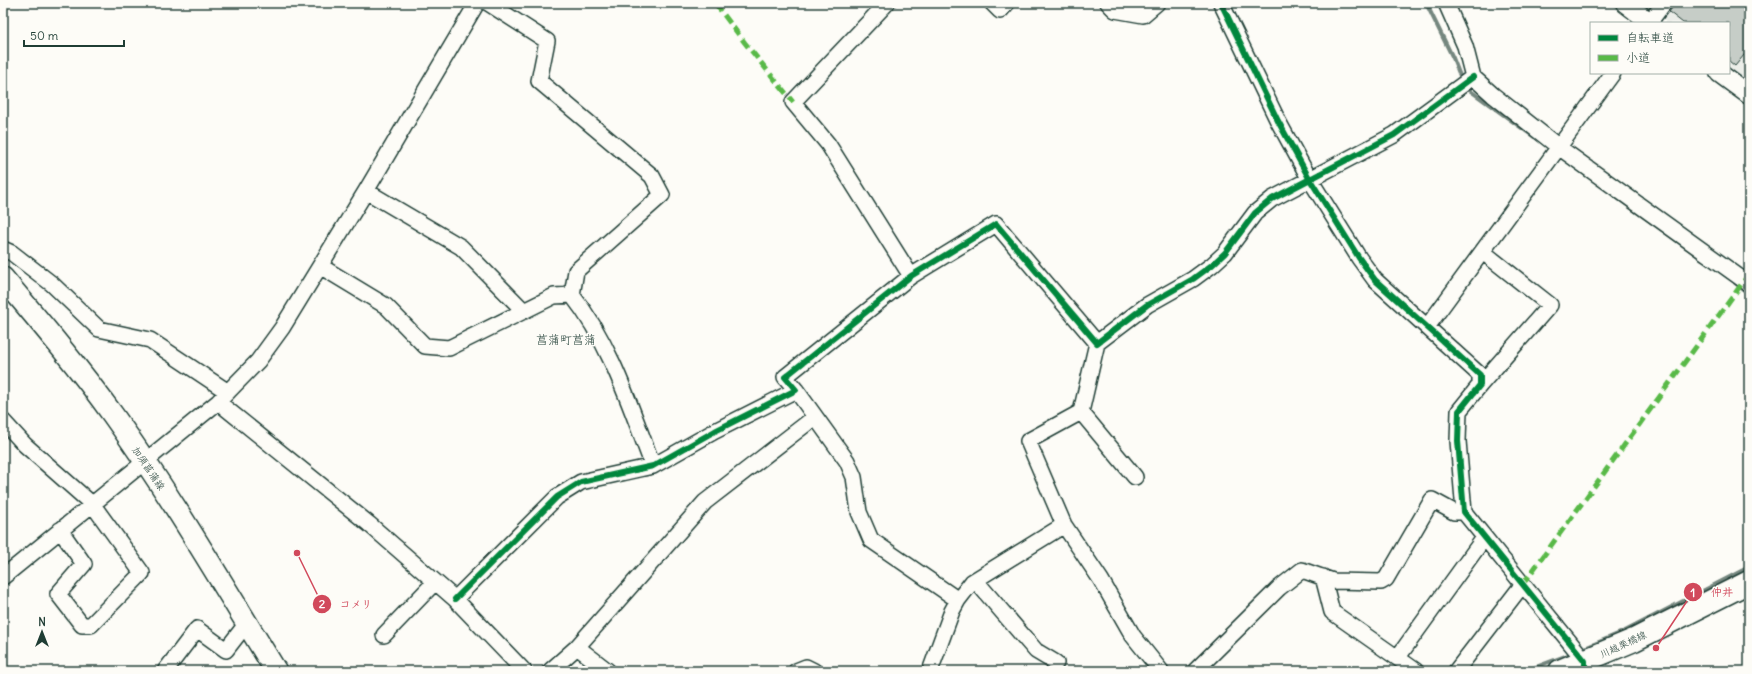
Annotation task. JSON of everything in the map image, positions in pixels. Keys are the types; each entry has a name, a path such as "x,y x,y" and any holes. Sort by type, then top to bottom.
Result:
{"main road":[{"name":"加須菖蒲線","path":"3,278 74,364 113,415 146,462 276,671"},
{"name":"川越栗橋線","path":"1560,671 1585,666 1749,582"}],"street":[{"path":"3,577 146,462 223,397 258,361 282,328 366,191 477,3"},
{"path":"488,3 548,41 539,81 652,176 662,195 576,271 572,295 584,310 617,371 653,466"},
{"path":"887,3 793,102 828,144 911,276"},
{"path":"992,3 1000,11 1007,3"},
{"path":"1108,3 1115,10 1143,15 1157,3"},
{"path":"1221,3 1278,121 1309,178 1359,258 1375,280 1480,375 1480,385"},
{"path":"1446,3 1465,46 1473,77 1493,95 1560,148 1749,284"},
{"path":"1624,3 1649,22"},
{"path":"1651,22 1664,3"},
{"path":"1428,327 1560,148 1612,74"},
{"path":"1720,74 1749,95"},
{"path":"1161,671 1133,636 1101,580 1064,525 1028,441 1081,412 1097,343 1147,305 1193,279 1212,265 1225,253 1255,213 1272,199 1309,178 1394,135 1473,77"},
{"path":"366,191 461,247 524,311"},
{"path":"958,600 872,540 859,512 854,476 847,461 785,377 911,276 996,224 1097,343"},
{"path":"3,249 12,253 52,284 99,329 150,340 223,397 455,599 524,671"},
{"path":"1483,252 1550,305 1459,411 1458,441 1464,512 1523,584 1585,666"},
{"path":"320,266 386,306 425,346 449,348 554,296 572,295"},
{"path":"455,599 557,497 581,482 653,466 716,431 796,390"},
{"path":"1081,412 1135,477"},
{"path":"550,671 577,647 705,502 816,417"},
{"path":"3,421 25,445 93,505 142,573 91,625 82,625 58,594 84,564 60,530"},
{"path":"1195,671 1297,572 1302,570 1333,581 1381,582 1386,579 1432,500 1454,512 1464,512"},
{"path":"930,671 958,600 975,580 1064,525"},
{"path":"1398,657 1484,538"},
{"path":"1323,577 1332,612 1416,671"},
{"path":"975,580 1036,651 1056,663"},
{"path":"384,635 435,582"},
{"path":"1456,671 1523,584"},
{"path":"165,671 197,629 226,650 247,623"},
{"path":"577,647 608,671"},
{"path":"796,671 806,667 814,671"}],"shaded area":[{"path":"1672,3 1749,3 1749,85 1730,71 1730,22 1665,22 1664,13"}],"building":[{"path":"1676,3 1749,3 1749,49 1735,66 1730,62 1730,22 1682,22 1669,12"}],"waterway":[{"path":"1426,3 1453,58 1462,81"},
{"path":"1465,87 1534,137"},
{"path":"1613,195 1702,259"},
{"path":"1735,283 1749,294"},
{"path":"1580,650 1627,630 1749,567"},
{"path":"1525,671 1573,653"}],"marked path":[{"path":"715,3 793,102"},
{"path":"1523,584 1749,274"}],"cycle path":[{"path":"1221,3 1278,121 1309,178 1359,258 1375,280 1480,375 1480,385 1459,411 1458,441 1464,512 1585,661 1585,671"},
{"path":"455,599 557,497 581,482 653,466 715,431 796,390 785,377 911,276 996,224 1097,343 1147,305 1193,279 1212,265 1225,253 1255,213 1272,199 1394,135 1473,77"}],"place":[{"name":"コメリ","path":"297,553"},
{"name":"仲井","path":"1656,648"}],"district":[{"name":"菖蒲町菖蒲","path":"566,340"}]}
